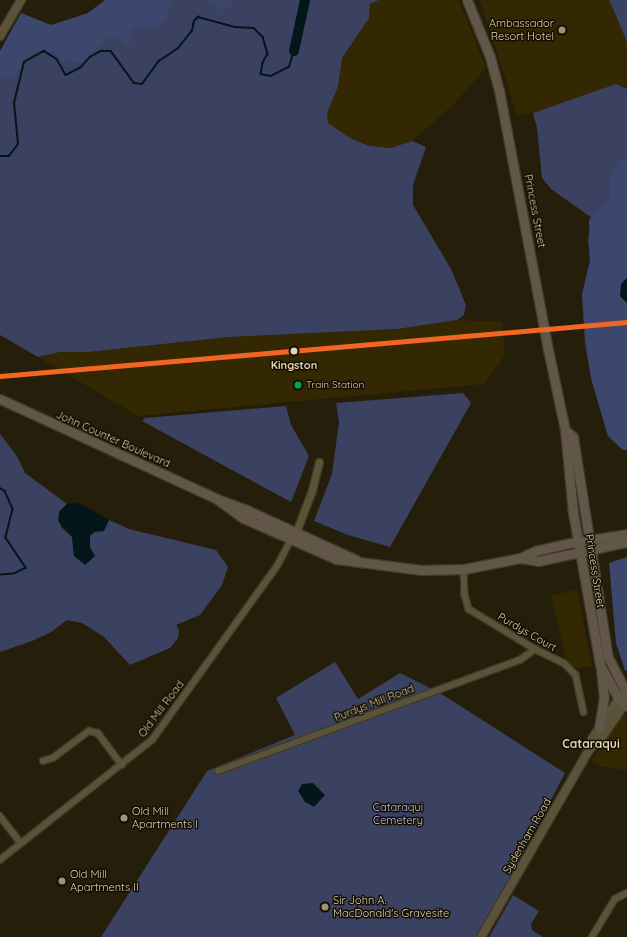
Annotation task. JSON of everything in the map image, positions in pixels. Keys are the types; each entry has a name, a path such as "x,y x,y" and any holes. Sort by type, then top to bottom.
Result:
{"main road":[{"path":"0,36 21,0"},
{"name":"Princess Street","path":"467,0 490,57 499,90 547,345 565,430 566,457 578,541 600,665 625,699"},
{"name":"John Counter Boulevard","path":"0,399 32,416 217,500 243,518 294,536 336,559 421,570 464,569 520,558 535,551 578,541 627,534"},
{"name":"Princess Street","path":"565,430 573,437 591,539 608,657 625,699"},
{"name":"John Counter Boulevard","path":"520,558 538,561 627,542"},
{"path":"599,728 604,698 600,665"},
{"name":"Sydenham Road","path":"481,937 592,746 592,739 599,728 625,699"},
{"name":"Sydenham Road","path":"592,746 598,743 625,699"}],"street":[{"path":"294,536 312,490 319,462"},
{"name":"Old Mill Road","path":"0,860 20,842 122,765 156,736 277,566 294,536"},
{"name":"Purdys Court","path":"464,569 465,595 469,609 534,649 564,663 576,674 584,712"},
{"name":"Purdys Mill Road","path":"218,771 520,660 534,649"},
{"path":"43,761 53,758 89,731 98,733 122,765"},
{"path":"0,816 20,842"},
{"path":"592,937 615,899 627,893"}],"shaded area":[{"path":"105,0 172,0 167,8 168,19 160,26 130,29 134,40 127,44 116,37 107,38 82,63 63,60 53,53 43,50 35,51 13,78 0,79 0,51 21,13 51,25 88,13"},
{"path":"210,0 233,0 231,7 219,10 216,4"},
{"path":"379,0 459,0 486,68 454,104 412,141 391,148 369,146 350,138 328,123 327,113 338,87 342,58 369,18 370,4"},
{"path":"480,0 609,0 627,42 627,89 616,84 533,113 517,115"},
{"path":"627,154 627,450 623,450 608,436 591,378 582,295 590,261 589,220 609,198 611,177 620,161"},
{"path":"627,278 627,303 620,296 621,284"},
{"path":"457,320 502,322 505,355 484,384 138,416 38,357 60,352 88,352 229,337 397,329"},
{"path":"79,503 109,520 104,531 94,532 90,536 90,547 95,556 85,565 74,556 72,537 58,521 59,512 67,504"},
{"path":"627,557 627,670 625,671 616,643 609,563"},
{"path":"577,590 592,666 576,668 566,660 551,595"},
{"path":"626,713 627,770 601,766 591,760"},
{"path":"313,783 325,795 314,807 305,802 298,791 302,784"}],"green space":[{"path":"132,0 379,0 370,4 369,18 342,58 338,87 327,113 328,123 350,138 369,146 391,148 412,141 426,147 413,185 413,205 451,269 466,305 464,315 457,320 397,329 229,337 88,352 60,352 38,357 0,335 0,68"},
{"path":"609,0 627,0 627,42 616,16"},
{"path":"616,84 627,89 627,450 623,450 608,436 591,378 585,344 582,295 590,261 588,240 592,218 551,189 542,178 537,128 533,113"},
{"path":"463,393 471,403 390,547 348,535 314,521 332,474 339,422 336,403"},
{"path":"286,406 291,425 309,456 291,502 142,421 145,418"},
{"path":"0,434 17,456 25,473 67,504 59,512 61,527 72,537 74,556 90,547 90,536 94,532 104,530 109,520 129,529 216,550 228,567 222,585 200,615 176,625 179,630 178,638 170,648 130,665 104,637 82,623 67,620 51,632 32,641 0,652"},
{"name":"Cataraqui Cemetery","path":"335,662 358,699 400,673 440,693 565,773 479,937 101,937 207,771 295,735 276,698"},
{"path":"513,895 539,911 531,924 532,930 543,937 489,937"}],"waterway":[{"path":"294,51 305,0"},
{"path":"0,156 9,156 18,144 14,103 24,62 44,51 57,59 66,75 80,68 90,57 101,51 111,51 134,83 142,84 159,61 178,48 192,31 194,21 198,17 235,27 254,28 263,37 268,54 263,63 261,74 271,76 289,67 294,51"},
{"path":"0,488 5,491 13,509 6,538 26,568 14,574 0,575"}],"transit line":[{"path":"0,376 627,322"}],"place":[{"name":"Ambassador Resort Hotel","path":"562,30"},
{"name":"Kingston","path":"294,351"},
{"name":"Train Station","path":"298,385"},
{"name":"Old Mill Apartments I","path":"124,818"},
{"name":"Old Mill Apartments II","path":"62,881"},
{"name":"Sir John A. MacDonald's Gravesite","path":"325,907"}],"district":[{"name":"Cataraqui","path":"591,744"}]}
